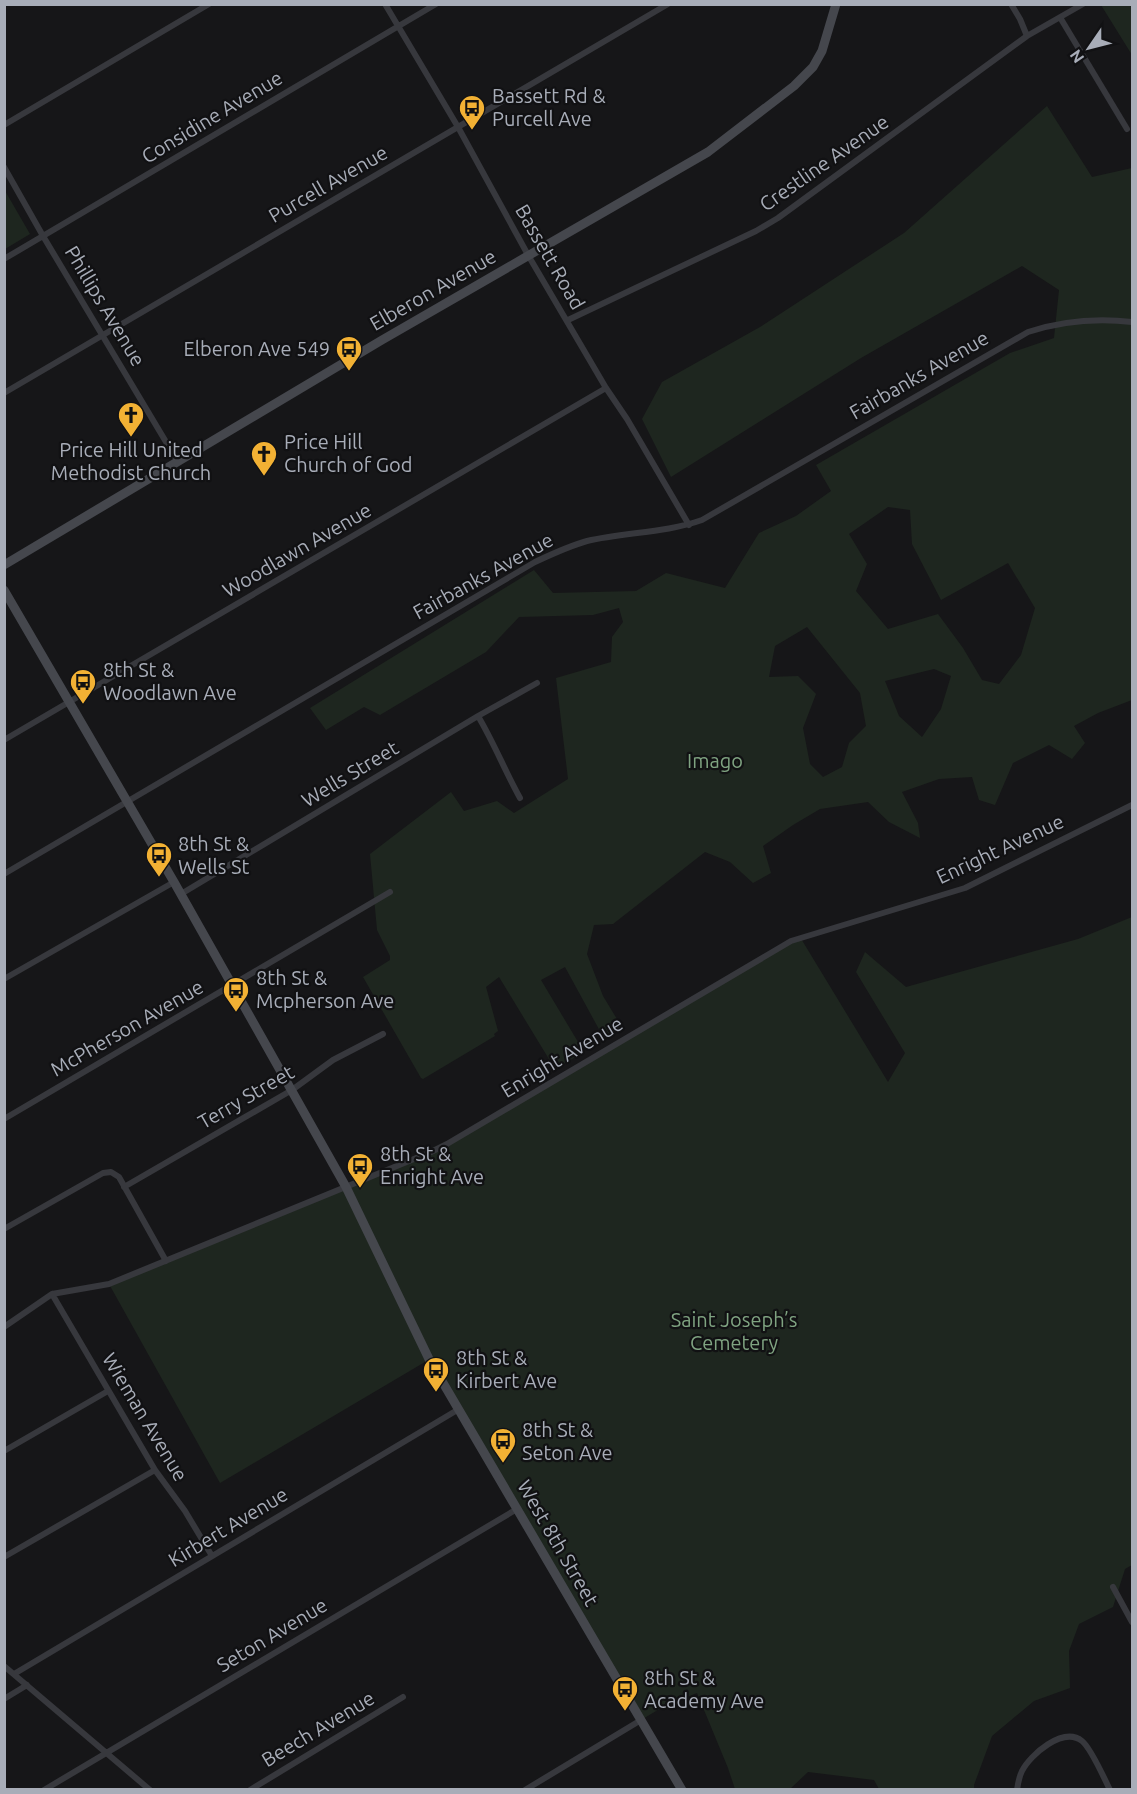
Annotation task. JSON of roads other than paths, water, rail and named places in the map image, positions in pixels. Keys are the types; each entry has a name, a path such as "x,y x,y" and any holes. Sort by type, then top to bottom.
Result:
{"street":[{"path":"4,125 209,4"},
{"name":"Bassett Road","path":"385,4 458,127 528,255 689,525"},
{"name":"Considine Avenue","path":"4,259 436,4"},
{"name":"Purcell Avenue","path":"4,393 668,4"},
{"name":"Elberon Avenue","path":"4,565 528,255 708,152 794,86 813,67 822,51 836,4"},
{"path":"1011,4 1028,36"},
{"name":"Crestline Avenue","path":"568,320 756,231 778,218 1028,36 1061,19 1083,4"},
{"path":"1061,19 1127,129"},
{"name":"Phillips Avenue","path":"4,167 178,462"},
{"name":"Fairbanks Avenue","path":"4,874 535,562 588,541 689,525 718,512 1015,338 1041,328 1067,322 1100,320 1132,322"},
{"name":"Woodlawn Avenue","path":"4,740 606,388"},
{"name":"West 8th Street","path":"4,590 181,894 346,1187 429,1359 682,1790"},
{"name":"Wells Street","path":"181,894 537,683"},
{"path":"478,716 494,743 509,779 520,798"},
{"name":"Enright Avenue","path":"4,1327 52,1294 109,1284 447,1144 790,941 965,888 1132,805"},
{"path":"4,979 174,882"},
{"name":"McPherson Avenue","path":"4,1119 390,892"},
{"name":"Terry Street","path":"124,1187 292,1090 333,1060 383,1034"},
{"path":"4,1228 103,1173 115,1173 166,1261"},
{"name":"Wieman Avenue","path":"52,1294 155,1470 212,1556"},
{"path":"4,1451 108,1391"},
{"name":"Kirbert Avenue","path":"14,1674 459,1409"},
{"path":"4,1557 155,1470"},
{"name":"Seton Avenue","path":"44,1790 517,1509"},
{"path":"1113,1587 1132,1622"},
{"path":"4,1666 150,1790"},
{"path":"4,1699 27,1685"},
{"name":"Beech Avenue","path":"250,1790 403,1697"},
{"path":"525,1790 641,1720"},
{"path":"1017,1790 1022,1772 1051,1742 1063,1736 1074,1736 1088,1747 1110,1790"}],"place":[{"name":"Bassett Rd & Purcell Ave","path":"472,131"},
{"name":"Elberon Ave 549","path":"349,372"},
{"name":"Price Hill United Methodist Church","path":"131,438"},
{"name":"Price Hill Church of God","path":"264,477"},
{"name":"8th St & Woodlawn Ave","path":"83,705"},
{"name":"8th St & Wells St","path":"159,878"},
{"name":"8th St & Mcpherson Ave","path":"236,1013"},
{"name":"8th St & Enright Ave","path":"360,1189"},
{"name":"8th St & Kirbert Ave","path":"436,1393"},
{"name":"8th St & Seton Ave","path":"503,1464"},
{"name":"8th St & Academy Ave","path":"625,1712"}],"park label":[{"name":"Imago","path":"715,761"},
{"name":"Saint Joseph’s Cemetery","path":"734,1332"}]}
